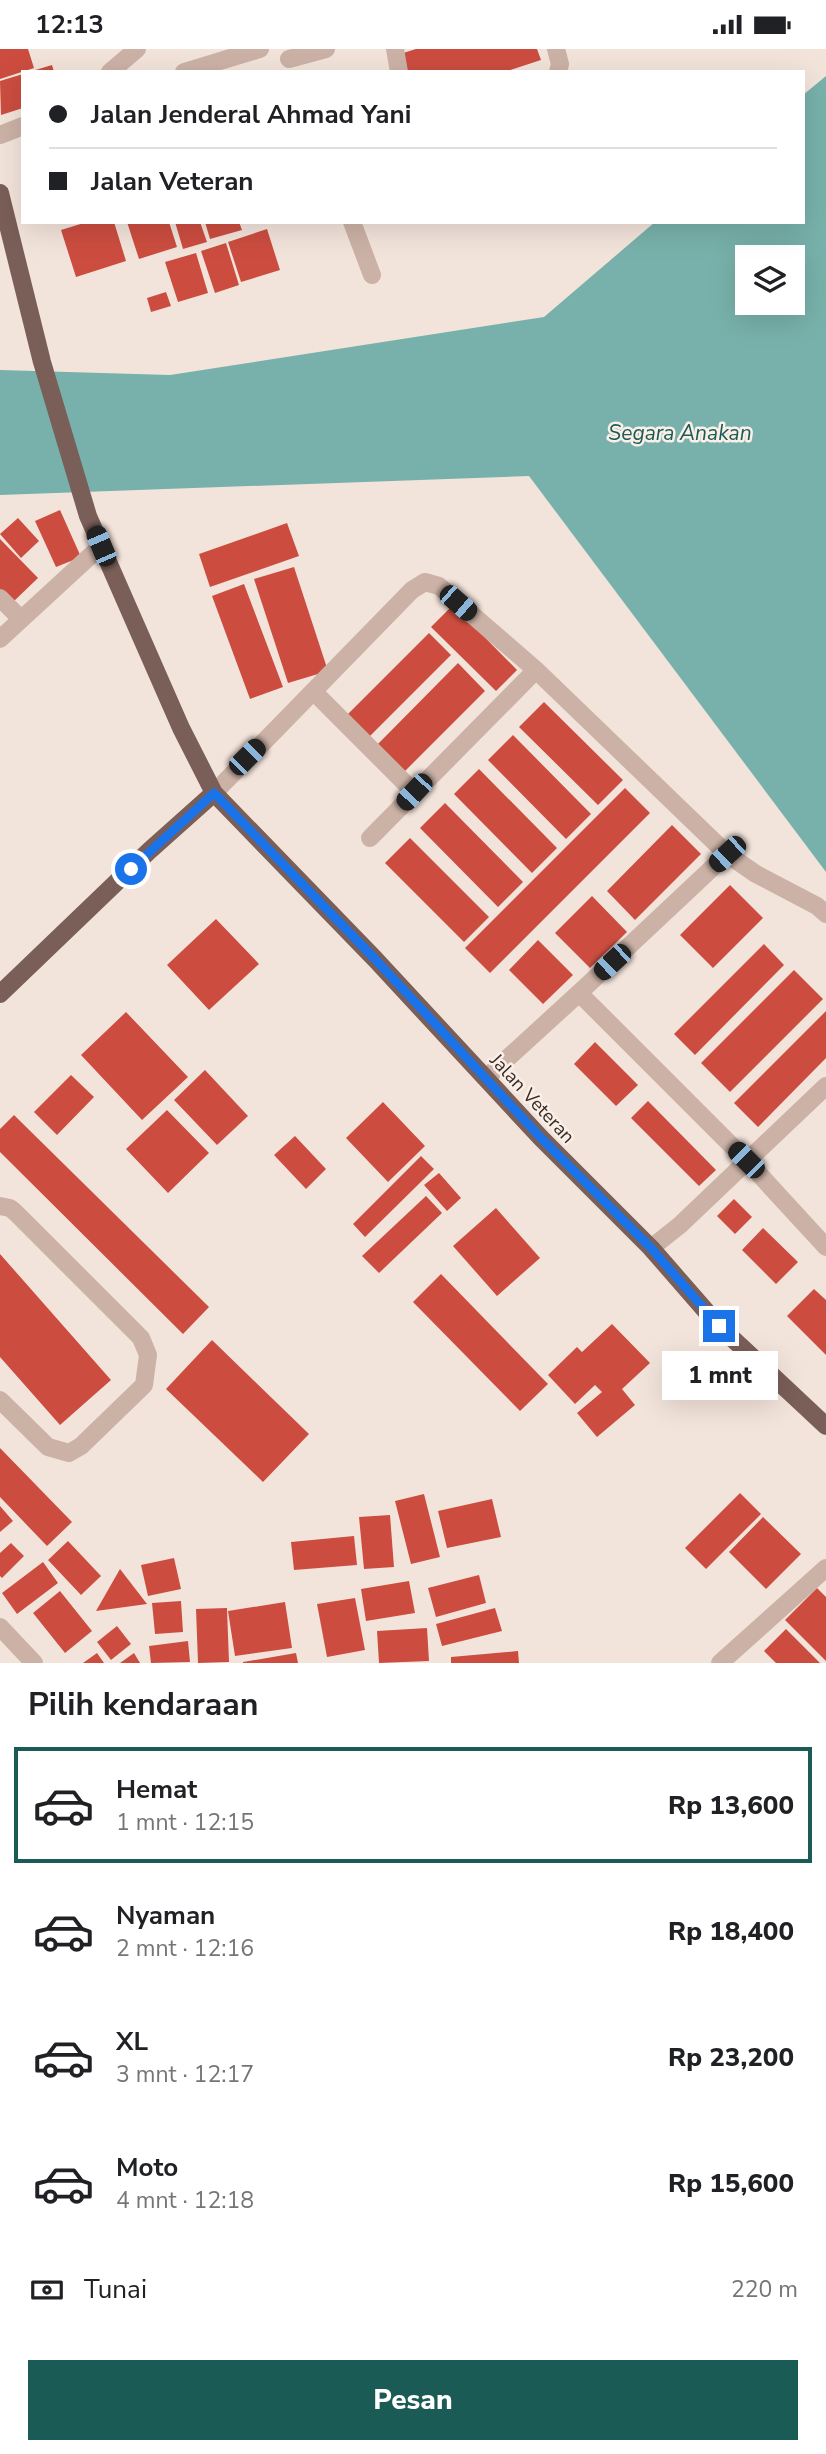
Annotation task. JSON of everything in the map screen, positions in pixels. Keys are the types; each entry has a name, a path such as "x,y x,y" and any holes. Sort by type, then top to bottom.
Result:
{"main road":[{"name":"Jalan Veteran","path":"0,193 42,362 88,516 181,728 214,793 357,940 541,1138 651,1248 719,1326 826,1426"},
{"path":"0,994 149,851 214,793"}],"street":[{"path":"112,70 137,49"},
{"path":"191,70 260,49"},
{"path":"289,60 326,49"},
{"path":"395,49 399,70"},
{"path":"555,49 560,64 558,70"},
{"path":"0,135 21,127"},
{"path":"353,224 372,275"},
{"path":"0,639 101,546"},
{"path":"214,793 412,590 425,582 439,586 536,670 727,854 756,874 817,906 826,914"},
{"path":"0,598 22,619"},
{"path":"370,838 536,670"},
{"path":"313,691 414,792"},
{"path":"486,1078 727,854"},
{"path":"579,993 746,1160 826,1247"},
{"path":"651,1248 680,1226 826,1086"},
{"path":"0,1206 15,1212 141,1338 148,1355 144,1385 81,1446 69,1453 48,1447 0,1400"},
{"path":"720,1663 826,1568"},
{"path":"0,1627 34,1663"}],"water":[{"name":"Segara Anakan","path":"826,76 826,872 529,476 0,495 0,370 170,375 544,317 653,224 805,224 805,93"}],"building":[{"path":"0,49 28,49 34,68 0,79"},
{"path":"416,49 537,49 541,60 510,70 404,70 400,54"},
{"path":"52,65 53,70 35,70"},
{"path":"21,75 21,109 1,115 0,81"},
{"path":"80,224 115,224 126,261 76,277 61,230"},
{"path":"128,224 170,224 177,247 139,259"},
{"path":"176,224 201,224 207,242 183,249"},
{"path":"206,224 240,224 242,230 210,239"},
{"path":"267,229 280,270 241,282 228,242"},
{"path":"226,243 239,285 215,293 201,251"},
{"path":"196,253 208,293 178,302 165,262"},
{"path":"166,292 171,306 151,312 147,298"},
{"path":"60,510 81,557 56,567 35,521"},
{"path":"18,518 39,541 21,558 0,534"},
{"path":"287,523 299,556 210,587 199,554"},
{"path":"0,539 38,578 13,602 0,589"},
{"path":"294,567 328,671 288,683 254,579"},
{"path":"244,584 283,687 250,699 212,596"},
{"path":"453,605 517,670 496,691 431,627"},
{"path":"429,633 451,655 369,737 347,715"},
{"path":"458,663 485,691 403,773 376,746"},
{"path":"544,702 623,780 598,805 519,727"},
{"path":"513,735 591,814 566,839 488,760"},
{"path":"479,769 557,848 532,873 454,794"},
{"path":"625,788 650,813 490,973 465,948"},
{"path":"445,803 523,882 498,907 420,828"},
{"path":"672,825 701,854 635,920 607,891"},
{"path":"410,838 489,917 464,942 385,863"},
{"path":"730,885 763,918 713,968 680,935"},
{"path":"592,896 627,932 590,968 555,933"},
{"path":"216,919 259,964 209,1010 167,965"},
{"path":"538,940 573,975 543,1004 509,970"},
{"path":"764,944 784,965 695,1055 674,1034"},
{"path":"794,970 823,999 730,1092 701,1063"},
{"path":"826,1011 826,1058 758,1127 734,1103"},
{"path":"126,1012 188,1077 142,1120 81,1055"},
{"path":"595,1042 638,1085 616,1106 574,1064"},
{"path":"205,1070 248,1116 217,1145 174,1100"},
{"path":"71,1075 94,1097 57,1135 34,1112"},
{"path":"648,1101 716,1170 699,1186 631,1118"},
{"path":"383,1102 425,1146 388,1182 346,1138"},
{"path":"167,1110 209,1153 168,1193 126,1149"},
{"path":"14,1115 209,1307 183,1334 0,1152 0,1129"},
{"path":"295,1136 326,1169 306,1189 274,1155"},
{"path":"421,1156 434,1169 365,1237 353,1224"},
{"path":"439,1173 461,1198 447,1211 424,1185"},
{"path":"426,1196 442,1213 379,1273 362,1256"},
{"path":"734,1199 752,1217 735,1234 717,1216"},
{"path":"496,1208 540,1258 497,1296 453,1246"},
{"path":"763,1228 798,1262 776,1284 742,1250"},
{"path":"0,1254 111,1380 60,1425 0,1357"},
{"path":"441,1274 548,1384 520,1411 413,1302"},
{"path":"814,1289 826,1300 826,1355 787,1316"},
{"path":"612,1324 650,1363 622,1389 635,1405 597,1437 577,1413 602,1392 595,1385 575,1404 548,1375 577,1347 582,1352"},
{"path":"212,1340 309,1434 263,1482 166,1389"},
{"path":"0,1448 72,1522 47,1546 0,1497"},
{"path":"740,1493 761,1514 706,1569 685,1548"},
{"path":"424,1494 440,1557 411,1564 395,1501"},
{"path":"492,1499 501,1537 447,1548 438,1511"},
{"path":"0,1506 13,1521 0,1532"},
{"path":"390,1515 394,1567 364,1569 359,1517"},
{"path":"763,1517 801,1554 766,1589 729,1552"},
{"path":"354,1536 357,1565 294,1570 291,1542"},
{"path":"68,1541 101,1576 81,1595 48,1560"},
{"path":"11,1543 24,1556 2,1578 0,1553"},
{"path":"174,1558 181,1589 148,1596 141,1565"},
{"path":"43,1562 58,1583 17,1614 2,1593"},
{"path":"120,1569 147,1604 96,1611"},
{"path":"479,1575 486,1603 436,1617 428,1588"},
{"path":"409,1581 415,1613 366,1621 361,1589"},
{"path":"817,1588 826,1597 826,1661 785,1620"},
{"path":"60,1591 92,1631 65,1653 33,1613"},
{"path":"355,1598 365,1650 327,1657 317,1604"},
{"path":"181,1601 183,1632 155,1634 152,1603"},
{"path":"285,1602 292,1648 235,1656 228,1611"},
{"path":"227,1608 229,1662 198,1663 196,1609"},
{"path":"495,1608 502,1631 442,1646 436,1624"},
{"path":"117,1626 131,1644 111,1660 97,1642"},
{"path":"427,1628 429,1661 379,1663 377,1631"},
{"path":"786,1629 820,1663 776,1663 764,1651"},
{"path":"188,1641 190,1662 151,1663 149,1646"},
{"path":"518,1651 519,1663 451,1663 451,1657"},
{"path":"97,1653 104,1663 83,1663"},
{"path":"134,1653 140,1663 120,1663"},
{"path":"296,1653 298,1663 243,1663 243,1662"}],"route":[{"path":"131,869 214,793 375,959 541,1138 651,1248 719,1326"}]}
